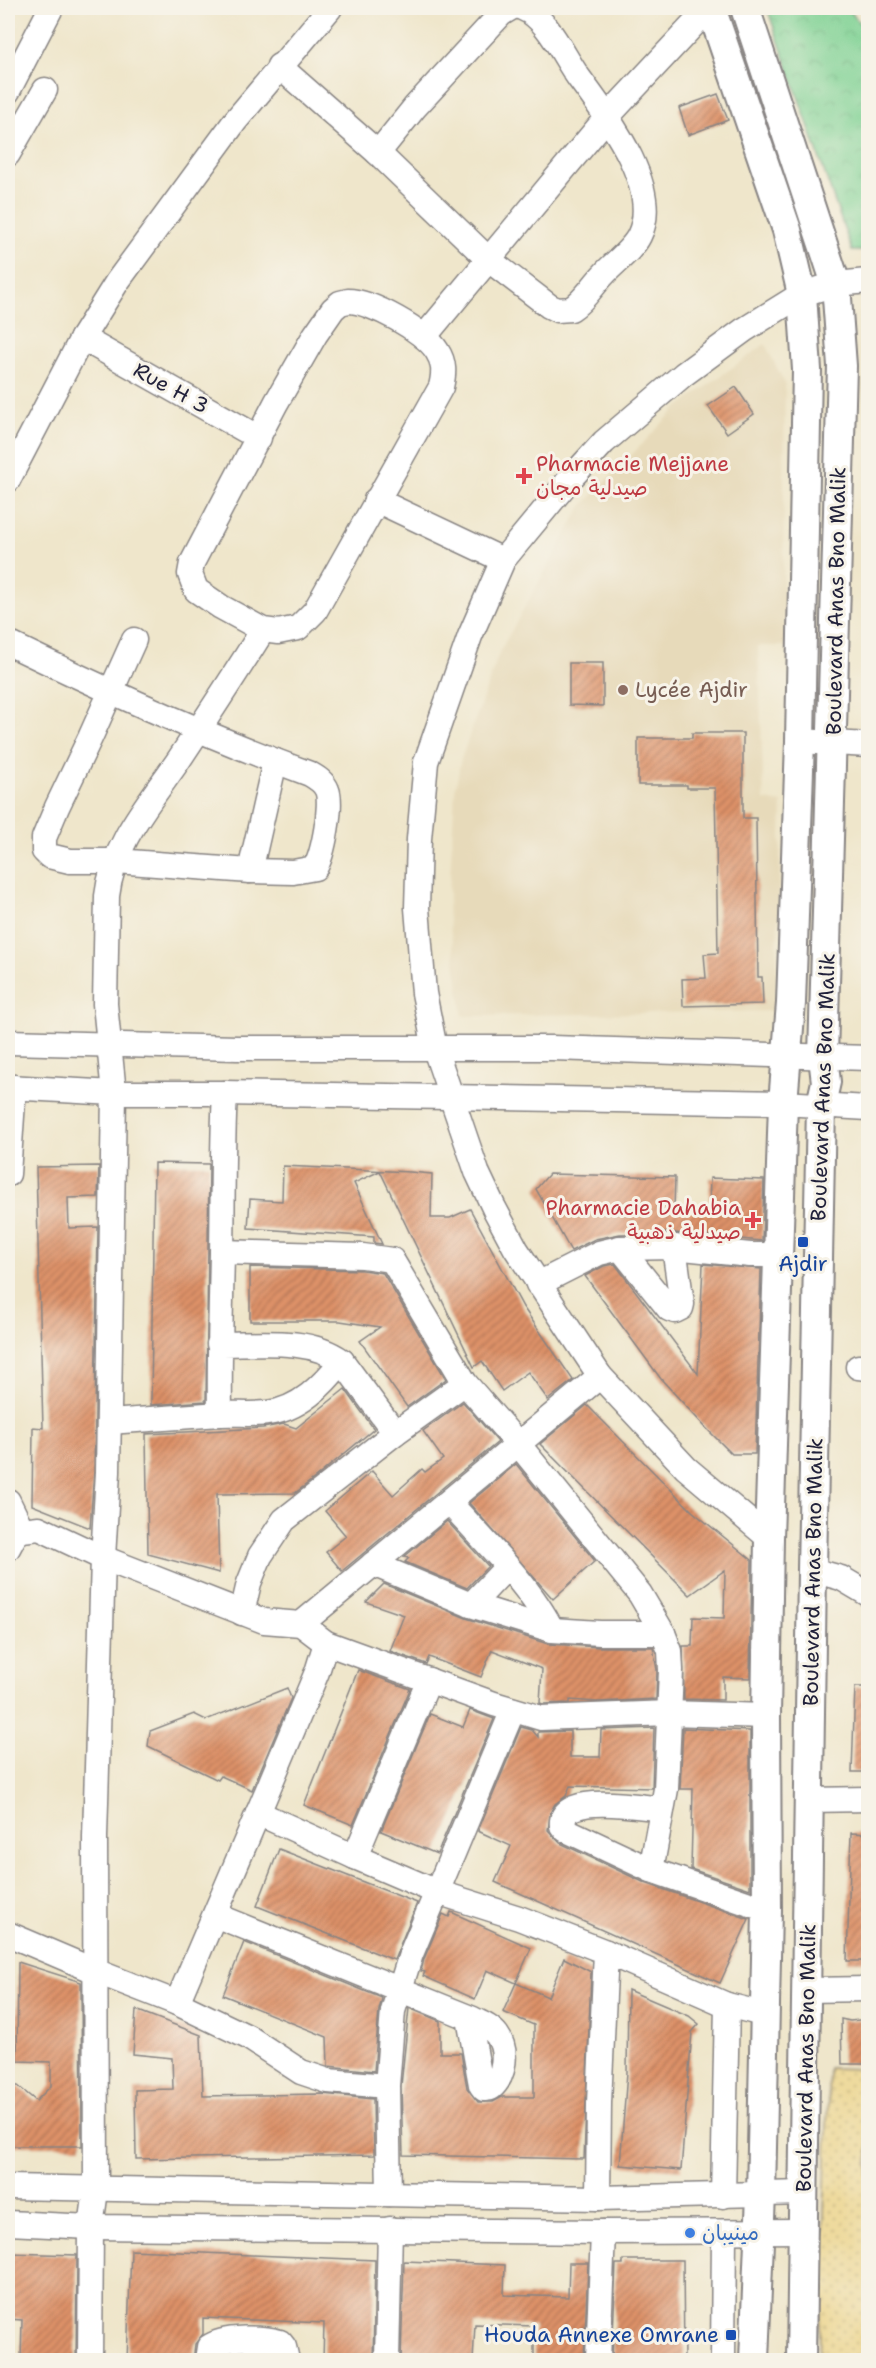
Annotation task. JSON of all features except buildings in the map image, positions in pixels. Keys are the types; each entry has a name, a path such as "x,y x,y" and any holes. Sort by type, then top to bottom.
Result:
{"street":[{"path":"8,91 51,8"},
{"path":"8,480 82,338 117,282 236,120 330,8"},
{"path":"378,153 415,107 501,14 511,8"},
{"path":"279,66 378,153 489,260 549,306 564,311 577,305 637,240 646,217 645,205 628,153 608,116 577,76 551,34 522,8"},
{"path":"424,337 608,116 710,8"},
{"name":"Boulevard Anas Bno Malik","path":"710,8 777,199 802,294 807,408 800,741 791,1003 783,1103 769,1538 766,1716 767,1910 763,2014 761,2195 754,2361"},
{"name":"Boulevard Anas Bno Malik","path":"745,8 836,284 842,366 823,1057 826,1083 821,1104 801,2361"},
{"path":"8,154 45,90"},
{"path":"769,1538 686,1468 600,1376 516,1250 494,1208 477,1173 435,1049 424,993 417,908 418,839 426,762 470,636 503,560 604,442 636,412 684,374 744,330 802,294 836,284 868,281"},
{"path":"359,301 374,306 424,337 437,350 442,361 444,372 441,387 315,611 306,621 289,632 263,630 195,590 190,574 198,550 260,438 276,403 315,335 333,309 340,303 359,301"},
{"name":"Rue H 3","path":"82,338 260,438"},
{"path":"376,500 503,560"},
{"path":"90,2361 91,2227 96,2190 95,1837 109,1422 114,1093 105,1004 105,939 109,878 133,825 218,702 263,630"},
{"path":"8,643 111,693 310,774 321,781 330,799 322,854 315,868 250,871 116,861 80,861 49,856 44,851 43,846 57,807 111,693 134,640"},
{"path":"800,741 868,744"},
{"path":"250,871 275,761"},
{"path":"8,1042 435,1049 552,1048 868,1058"},
{"path":"8,1174 11,1087 114,1093 783,1103 801,1106 821,1104 868,1108"},
{"path":"220,1414 222,1149 225,1093"},
{"path":"538,1284 599,1253 620,1248 675,1247 750,1255 779,1255"},
{"path":"620,1248 669,1309 675,1311 682,1304 675,1247"},
{"path":"222,1252 363,1256 392,1260 465,1383 519,1445 640,1594 656,1617 670,1651 671,1670 666,1789 651,1870"},
{"path":"219,1344 265,1344 325,1350 342,1361 395,1432"},
{"path":"109,1422 265,1413 289,1408 310,1394 342,1361"},
{"path":"301,1624 600,1376"},
{"path":"242,1613 249,1583 260,1556 284,1520 395,1432 465,1383"},
{"path":"8,1501 15,1539 39,1528 103,1558 242,1613 264,1621 301,1624 326,1643 540,1718 669,1713 766,1716"},
{"path":"449,1502 507,1567 539,1607 552,1630"},
{"path":"373,1564 471,1605 552,1630 600,1634 663,1634"},
{"path":"471,1605 507,1567"},
{"path":"812,1570 841,1578 868,1594"},
{"path":"177,2003 317,1672 326,1643"},
{"path":"355,1857 429,1680"},
{"path":"388,2194 387,2086 393,2011 411,1954 513,1710"},
{"path":"810,1800 868,1799"},
{"path":"662,1809 583,1804 568,1810 561,1820 566,1830 651,1870 767,1910"},
{"path":"258,1813 437,1892 519,1918 606,1952 728,2005 763,2014"},
{"path":"215,1915 469,2018"},
{"path":"8,1934 177,2003 248,2037 301,2072 328,2081 387,2086"},
{"path":"598,2198 599,2103 606,1952"},
{"path":"807,1990 868,1989"},
{"path":"723,2196 728,2005"},
{"path":"8,2187 598,2198 804,2193"},
{"path":"8,2223 91,2227 603,2232 803,2231"},
{"path":"387,2361 390,2229"},
{"path":"598,2361 603,2232"},
{"path":"723,2361 724,2232"},
{"path":"207,2361 210,2347 220,2341 231,2339 280,2342 284,2346 287,2361"}],"shaded area":[{"name":"Lycée Ajdir","path":"765,344 785,384 783,587 786,646 758,646 764,800 782,803 775,1011 463,1016 448,912 455,791 461,759 500,651 582,506 678,407"}],"sand":[{"path":"829,2068 868,2069 868,2360 819,2360"}],"green space":[{"path":"767,8 848,8 868,34 868,251 852,251"}],"place":[{"name":"Pharmacie Mejjane صيدلية مجان","path":"524,476"},
{"name":"Lycée Ajdir","path":"623,690"},
{"name":"Pharmacie Dahabia صيدلية ذهبية","path":"753,1220"},
{"name":"Ajdir","path":"803,1242"},
{"name":"مينيبان","path":"690,2233"},
{"name":"Houda Annexe Omrane","path":"731,2335"}]}
